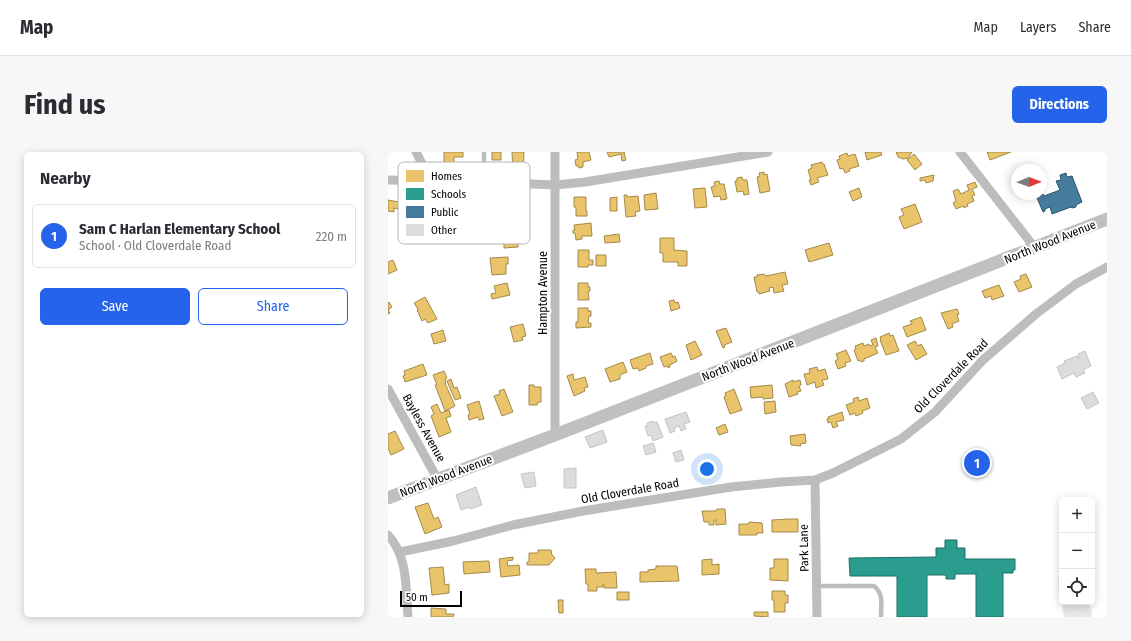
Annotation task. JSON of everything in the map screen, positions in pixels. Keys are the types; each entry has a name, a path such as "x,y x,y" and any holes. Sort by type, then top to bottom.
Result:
{"main road":[{"name":"North Wood Avenue","path":"388,498 555,435 1107,219"}],"street":[{"path":"416,152 421,162"},
{"name":"Hampton Avenue","path":"555,152 555,435"},
{"path":"530,183 555,184 585,182 768,152"},
{"path":"960,152 1035,248"},
{"path":"388,180 398,180"},
{"name":"Old Cloverdale Road","path":"400,552 453,541 513,525 583,511 723,488 815,480 833,473 901,439 935,412 983,360 1036,314 1076,284 1107,267"},
{"name":"Bayless Avenue","path":"388,389 438,480"},
{"name":"Park Lane","path":"815,480 817,617"},
{"path":"388,535 400,552 404,572 408,617"}],"lane":[{"path":"816,586 874,586 879,590 881,595 881,617"}],"shaded area":[{"path":"1059,577 1059,593 1058,588"},
{"path":"1062,605 1090,605 1092,613 1091,617 1064,617"}],"building: Homes":[{"path":"444,152 463,152 463,157 454,157 454,162 444,162"},
{"path":"492,152 501,152 501,160 492,160"},
{"path":"512,152 524,152 524,162 512,162"},
{"path":"577,152 589,152 591,160 583,162 583,167 579,168 576,166 575,160 578,159"},
{"path":"607,152 625,152 626,160 622,161 621,154 609,157"},
{"path":"865,152 881,152 882,155 867,160"},
{"path":"896,152 912,152 908,158 903,159 898,157"},
{"path":"987,152 1011,152 990,160"},
{"path":"847,153 848,156 855,154 859,166 849,169 850,171 845,173 843,168 840,169 837,160 840,159 839,156"},
{"path":"914,154 922,164 915,170 907,160"},
{"path":"822,162 828,175 817,178 819,182 811,185 808,170 812,168 811,165"},
{"path":"764,172 764,175 767,174 770,191 760,193 757,177 760,176 759,173"},
{"path":"934,175 933,181 926,183 925,180 920,181 920,178"},
{"path":"742,177 743,180 747,180 749,194 744,195 743,191 737,192 735,181 737,181 737,178"},
{"path":"719,181 720,184 724,184 727,199 721,200 720,196 714,197 711,187 715,186 714,182"},
{"path":"975,182 977,187 972,189 975,195 972,196 974,201 967,204 968,206 964,208 963,206 956,209 953,203 956,201 953,191 958,189 961,194 969,190 967,185"},
{"path":"705,188 707,207 695,208 693,189"},
{"path":"859,188 862,197 853,201 849,192"},
{"path":"656,193 658,209 645,210 644,195"},
{"path":"624,195 627,195 627,197 638,196 640,211 635,212 636,216 626,217"},
{"path":"574,197 586,197 587,216 576,216"},
{"path":"617,197 617,211 610,211 610,198"},
{"path":"388,200 398,202 398,209 394,208 394,212 388,211"},
{"path":"915,204 922,222 904,229 899,217 904,215 901,209"},
{"path":"591,223 592,236 582,236 582,239 576,240 575,233 573,233 573,230 575,230 574,225"},
{"path":"619,234 620,242 605,243 604,236"},
{"path":"660,238 674,238 674,250 687,251 687,266 678,266 678,262 663,262 663,253 660,253"},
{"path":"829,243 833,255 809,262 805,250"},
{"path":"504,244 518,244 518,247 504,248"},
{"path":"578,250 589,250 589,260 593,260 593,265 588,265 588,267 578,267"},
{"path":"596,255 606,255 606,266 596,266"},
{"path":"508,257 506,274 492,275 490,258"},
{"path":"393,260 397,270 388,274 388,262"},
{"path":"785,272 788,284 782,285 784,291 774,293 773,287 769,288 770,291 759,294 759,292 757,292 754,277 757,277 757,275 764,274 766,276"},
{"path":"1026,274 1032,287 1019,292 1014,282 1021,279 1020,276"},
{"path":"507,283 510,295 492,299 491,294 496,293 494,286"},
{"path":"578,283 588,283 588,287 590,287 590,291 588,291 589,300 578,300"},
{"path":"999,285 1004,296 992,300 991,296 985,298 982,291"},
{"path":"425,297 437,319 428,323 425,319 422,321 417,310 418,309 414,303"},
{"path":"674,300 675,303 678,302 680,308 671,311 669,301"},
{"path":"389,302 392,307 388,310 388,303"},
{"path":"578,308 588,308 588,311 591,311 591,316 589,316 588,323 591,323 591,327 576,328 576,322 578,322"},
{"path":"957,309 959,321 952,324 953,327 948,329 941,313"},
{"path":"921,317 926,330 907,337 903,327 912,324 910,321"},
{"path":"523,324 526,336 522,337 523,340 514,342 510,327"},
{"path":"726,328 732,342 724,345 725,347 723,348 716,331"},
{"path":"443,330 446,341 434,344 431,334"},
{"path":"889,333 890,336 893,335 899,351 886,355 880,337"},
{"path":"876,338 878,346 875,347 878,353 864,359 864,361 858,361 854,350 856,349 855,346 863,343 864,346 869,344 870,346 873,345 871,340"},
{"path":"695,341 702,355 691,360 686,345"},
{"path":"915,341 918,346 921,344 927,354 916,360 907,345"},
{"path":"846,350 851,361 845,363 846,366 838,369 835,361 838,359 836,354"},
{"path":"650,353 653,364 646,366 646,368 639,371 638,368 633,369 630,360"},
{"path":"671,353 673,357 675,356 677,361 668,368 668,366 664,367 660,357"},
{"path":"623,362 627,372 620,375 620,379 610,382 605,369"},
{"path":"423,364 427,375 405,382 403,376 405,375 404,371"},
{"path":"817,367 818,371 825,369 828,379 822,380 824,385 816,388 815,382 807,385 804,374 810,373 809,369"},
{"path":"444,371 447,378 445,379 445,383 455,406 445,411 435,385 437,385 433,375"},
{"path":"573,374 574,380 585,377 588,387 584,388 585,391 574,396 567,376"},
{"path":"451,379 454,388 457,387 461,398 455,400 447,381"},
{"path":"793,380 793,382 800,380 801,385 799,386 801,391 797,392 798,394 789,397 785,384"},
{"path":"529,385 541,387 541,402 538,402 537,405 529,405"},
{"path":"772,385 773,398 751,398 750,387"},
{"path":"504,389 513,412 502,416 494,396 500,394 499,391"},
{"path":"734,389 742,410 730,414 724,397 726,396 725,393"},
{"path":"858,397 859,401 867,398 870,408 862,411 863,413 856,416 855,413 850,415 846,405 854,402 853,399"},
{"path":"479,401 484,419 479,420 478,417 469,420 468,415 470,414 467,405"},
{"path":"775,401 776,412 765,414 764,402"},
{"path":"437,404 441,413 449,410 451,416 446,418 451,432 439,437 431,416 434,414 431,407"},
{"path":"842,412 844,420 836,422 838,426 833,428 831,422 828,423 828,417"},
{"path":"725,424 728,432 719,435 716,428"},
{"path":"395,431 404,449 391,455 388,448 388,434"},
{"path":"805,434 806,443 800,444 801,446 791,445 790,436"},
{"path":"428,503 434,519 438,517 442,527 425,534 415,507"},
{"path":"717,509 725,509 726,524 716,525 716,520 714,520 714,525 709,525 709,522 704,522 702,511 716,511"},
{"path":"798,519 798,532 772,532 772,520"},
{"path":"749,522 762,523 763,533 757,533 757,535 739,535 739,524 749,524"},
{"path":"538,550 551,550 552,555 555,558 549,565 527,565 527,562 529,562 529,553 538,553"},
{"path":"513,557 513,560 507,561 508,566 519,565 520,575 501,577 499,559"},
{"path":"712,559 712,565 719,564 719,574 702,575 702,560"},
{"path":"774,559 788,559 788,581 770,580 770,568 774,568"},
{"path":"489,561 490,572 464,574 463,562"},
{"path":"656,566 677,566 679,581 640,582 640,572 648,572 648,570 656,569"},
{"path":"443,567 445,585 449,584 449,593 432,595 429,568"},
{"path":"585,569 596,569 596,573 616,572 617,588 604,588 603,584 603,587 597,587 597,591 588,591"},
{"path":"772,591 785,591 785,595 788,595 788,603 785,603 785,612 774,612"},
{"path":"617,592 629,592 629,600 617,600"},
{"path":"558,600 563,600 563,613 559,613"},
{"path":"431,608 446,609 446,614 454,614 453,617 431,617"},
{"path":"754,612 768,612 768,617 754,616"}],"building: Schools":[{"path":"945,540 957,540 957,548 965,548 965,559 1015,559 1015,570 1013,570 1013,573 1003,573 1003,617 976,617 976,574 955,574 955,579 946,579 946,575 927,575 927,617 897,617 897,576 850,576 849,558 936,557 936,548 945,548"}],"building: Public":[{"path":"1066,173 1067,177 1072,176 1082,202 1076,205 1076,207 1071,207 1052,214 1050,207 1045,209 1043,212 1038,200 1047,200 1047,195 1060,190 1056,181 1061,180 1060,175"}],"building: Other":[{"path":"1085,351 1091,366 1083,370 1085,373 1076,377 1074,373 1062,379 1057,367 1065,363 1064,361 1077,356 1078,358 1078,354"},
{"path":"1093,392 1099,403 1087,409 1081,398"},
{"path":"686,412 690,422 684,424 686,429 681,431 679,426 674,428 675,431 670,433 665,419"},
{"path":"653,421 654,423 657,422 663,437 653,441 651,435 648,436 645,426 648,425 647,423"},
{"path":"603,430 607,442 590,448 585,437"},
{"path":"653,443 656,452 646,455 643,446"},
{"path":"681,450 684,460 676,462 673,453"},
{"path":"576,468 576,488 564,488 564,469"},
{"path":"534,472 536,486 525,488 521,474"},
{"path":"476,487 482,505 461,510 456,495"}],"place":[{"name":"Sam C Harlan Elementary School","path":"977,463"}]}
